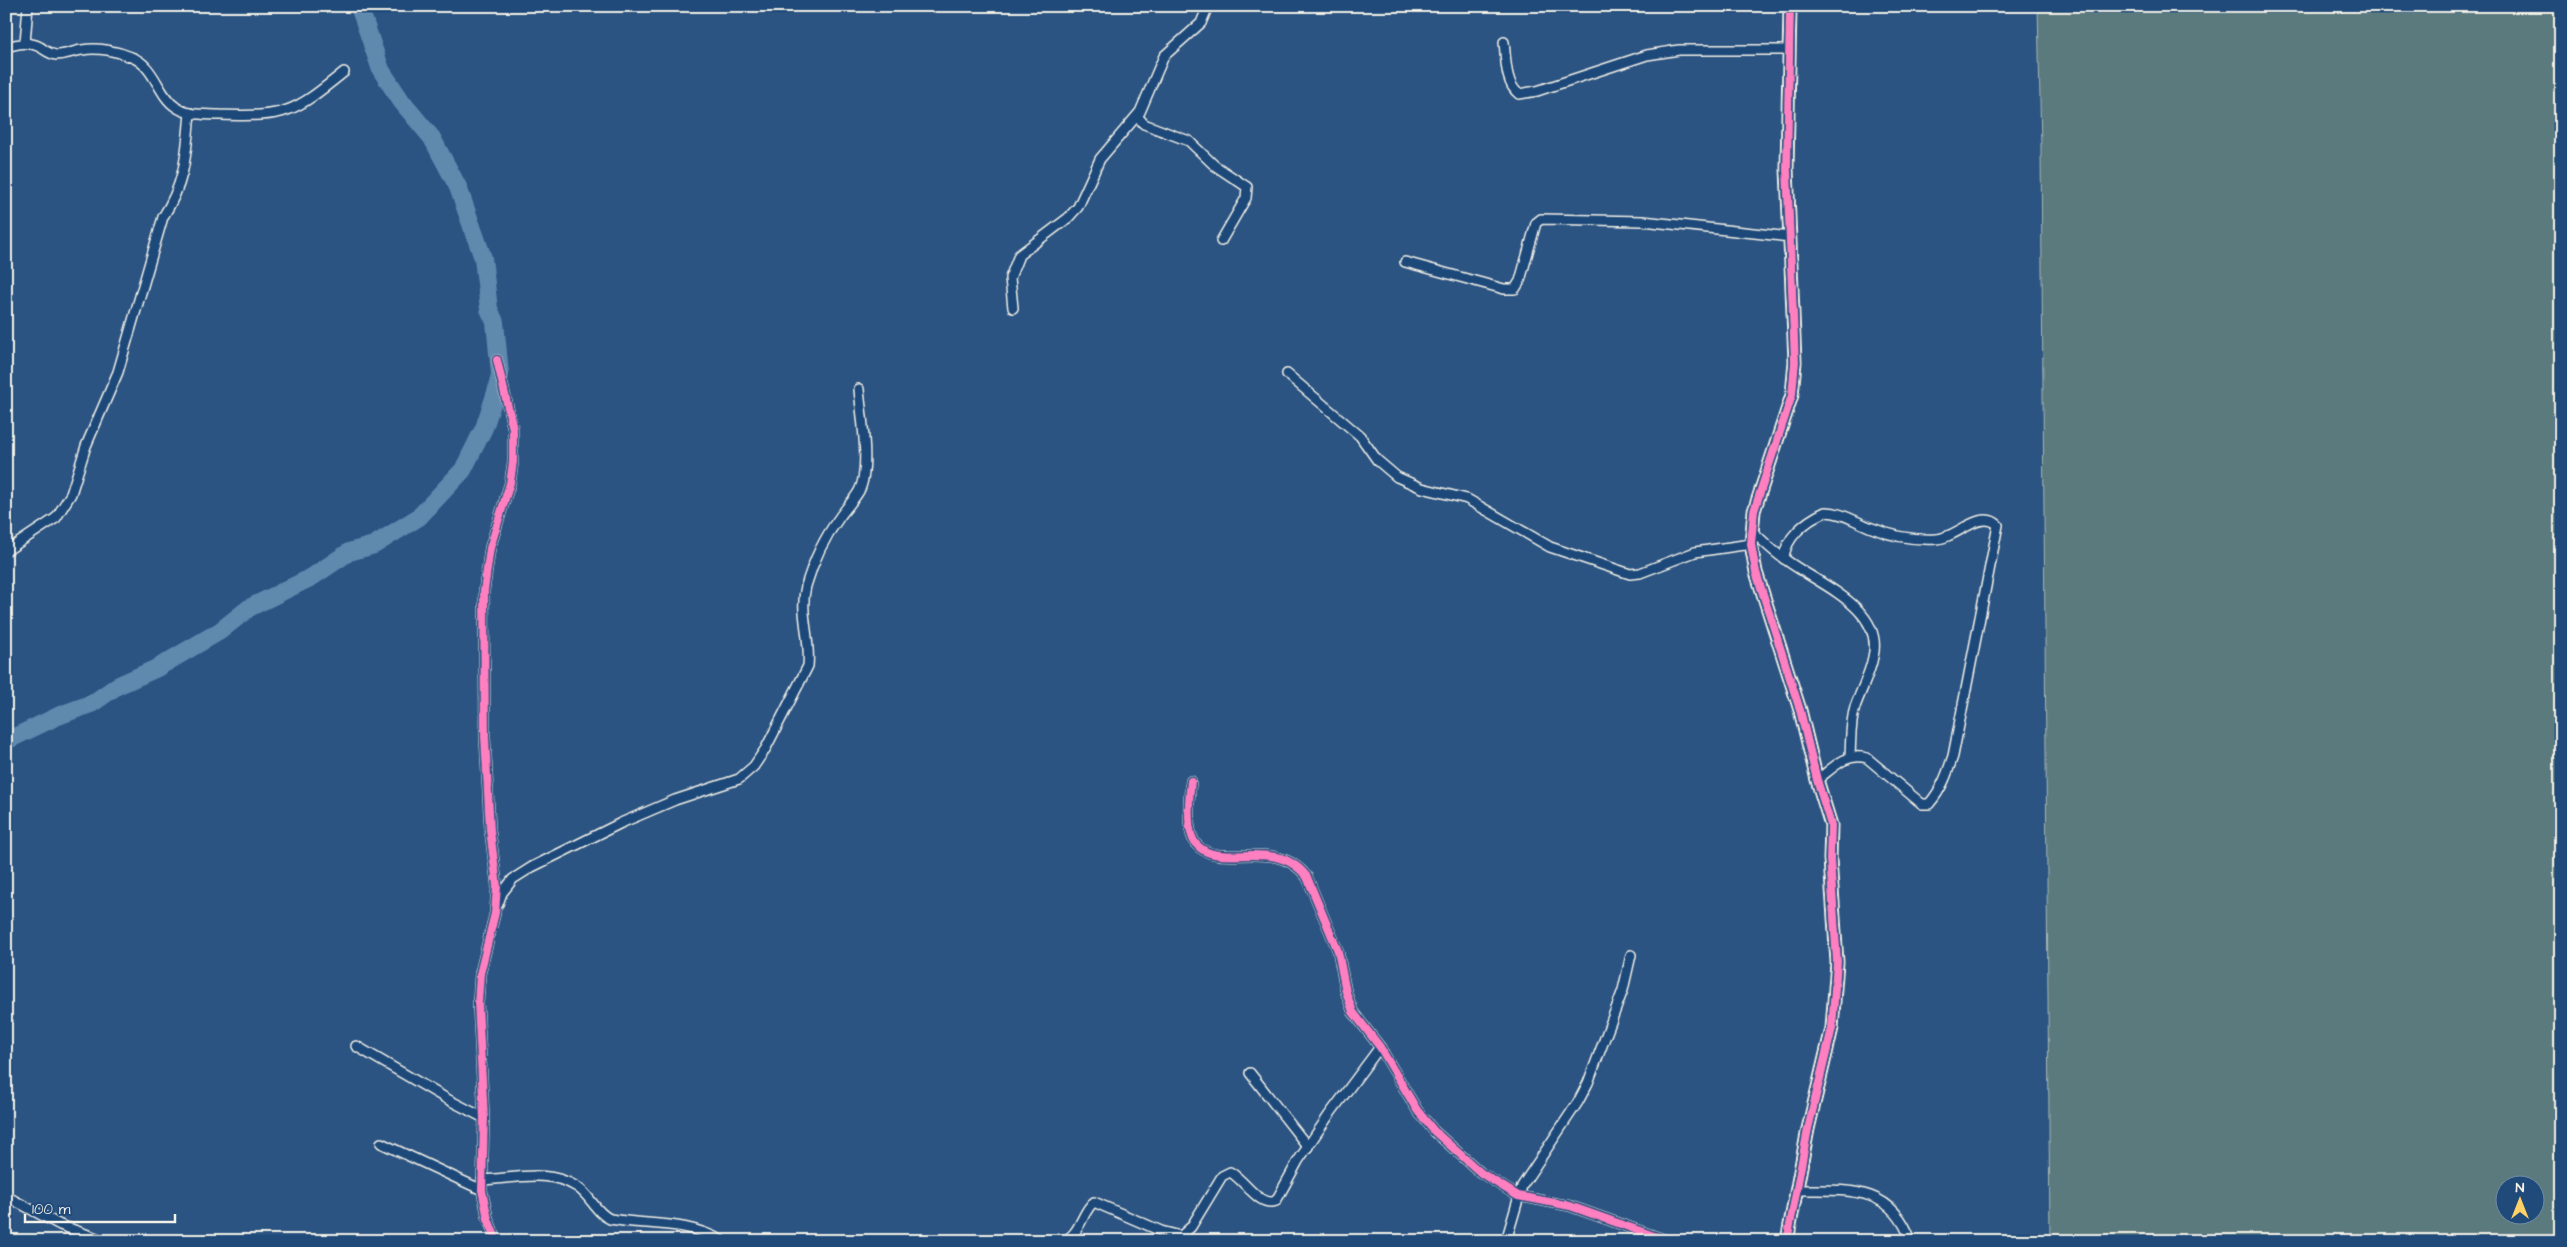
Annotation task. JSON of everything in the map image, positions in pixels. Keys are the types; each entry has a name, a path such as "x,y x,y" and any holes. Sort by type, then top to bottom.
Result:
{"street":[{"path":"25,43 28,6"},
{"path":"1013,308 1010,278 1019,256 1068,218 1078,207 1100,159 1137,116 1164,56 1201,23 1208,6"},
{"path":"1787,1241 1808,1129 1832,1028 1836,962 1830,859 1831,825 1817,780 1800,710 1756,572 1751,544 1751,530 1762,482 1792,396 1796,362 1787,141 1790,6"},
{"path":"1504,42 1510,82 1514,90 1519,94 1537,91 1646,55 1679,50 1789,50"},
{"path":"6,47 25,43 38,46 55,55 85,49 134,57 154,76 175,107 190,113 271,116 288,112 302,105 344,72"},
{"path":"6,551 56,518 71,494 86,446 118,372 163,217 177,196 182,182 190,113"},
{"path":"1137,116 1144,124 1189,141 1214,165 1247,187 1246,198 1221,240"},
{"path":"1405,262 1504,288 1515,288 1520,281 1536,222 1541,219 1643,221 1790,237"},
{"path":"495,914 497,886 490,830 485,737 483,599 490,548 510,483 514,462 513,429 497,360"},
{"path":"1288,374 1360,436 1377,460 1397,477 1422,488 1466,499 1550,547 1568,554 1630,574 1640,573 1695,552 1751,544"},
{"path":"497,1241 488,1219 482,1190 484,1118 479,984 486,944 502,894 513,879 532,867 621,823 675,800 739,779 754,766 808,666 809,654 804,628 804,601 811,573 829,533 860,490 864,471 858,389"},
{"path":"1784,559 1787,544 1794,535 1825,512 1840,514 1874,529 1925,539 1950,537 1978,521 1991,520 1998,525 1953,756 1945,781 1937,795 1929,804 1922,804 1868,758 1857,755 1850,756 1817,780"},
{"path":"1751,530 1784,559 1854,606 1869,622 1874,631 1876,643 1874,657 1855,709 1850,756"},
{"path":"1190,781 1189,826 1196,845 1206,851 1221,855 1265,855 1288,860 1299,867 1307,877 1338,951 1349,1001 1354,1012 1380,1047 1407,1096 1434,1131 1481,1173 1518,1196 1570,1206 1668,1241"},
{"path":"1506,1241 1518,1196 1528,1175 1578,1102 1588,1083 1623,990 1631,955"},
{"path":"356,1046 447,1099 484,1118"},
{"path":"1061,1241 1073,1235 1094,1202 1161,1231 1181,1236 1191,1227 1222,1176 1230,1172 1261,1199 1272,1203 1282,1194 1328,1115 1380,1047"},
{"path":"1250,1073 1308,1147"},
{"path":"381,1143 482,1190"},
{"path":"482,1180 525,1175 549,1178 578,1188 602,1216 610,1219 692,1228 722,1241"},
{"path":"1797,1190 1834,1190 1877,1197 1891,1206 1899,1216 1911,1241"},
{"path":"6,1196 60,1225 105,1241"}],"green space":[{"path":"2038,6 2561,6 2561,1241 2050,1241 2041,148"}],"waterway":[{"path":"6,741 58,716 93,703 117,686 157,668 220,631 249,608 312,577 349,552 374,545 419,517 463,470 484,428 500,374 495,322 489,309 483,258 458,187 432,138 402,102 381,70 359,6"}],"cycle path":[{"path":"1787,1241 1808,1129 1832,1028 1837,962 1830,859 1831,825 1817,780 1800,710 1756,572 1751,544 1754,511 1792,395 1795,362 1787,169 1790,6"},
{"path":"497,360 513,429 513,462 510,483 490,548 484,591 485,737 490,830 497,886 495,913 480,974 478,1003 484,1118 482,1190 488,1219 497,1241"},
{"path":"1191,781 1189,824 1193,839 1197,845 1207,852 1220,855 1264,855 1280,858 1294,865 1307,877 1338,951 1346,992 1353,1012 1380,1047 1417,1110 1434,1131 1481,1173 1518,1196 1570,1206 1668,1241"}]}
